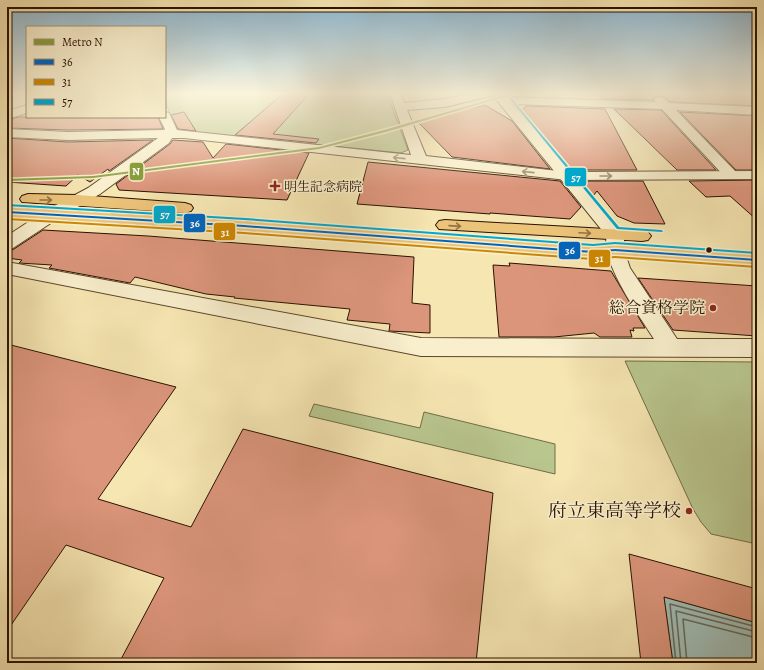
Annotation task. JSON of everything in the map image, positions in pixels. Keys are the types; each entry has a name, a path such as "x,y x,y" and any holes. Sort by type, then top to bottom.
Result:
{"highway":[{"path":"7,198 78,200 615,242 757,260"},
{"path":"7,212 276,229 593,252 615,242 757,244"}],"street":[{"path":"7,244 51,215 94,191 164,140 171,129 169,124"},
{"path":"407,124 420,160"},
{"path":"523,124 566,176 615,242 621,269 671,348"},
{"path":"682,124 731,175"},
{"path":"7,133 68,136 188,135 566,176 757,175"},
{"path":"7,268 421,347 757,348"}],"green space":[{"path":"399,124 408,150 401,153 185,131 177,125"},
{"path":"625,361 757,362 757,544 711,534 701,522 693,509"},
{"path":"314,404 420,428 424,412 555,444 555,474 309,416"}],"water":[{"path":"664,597 757,623 757,663 673,663"}],"building":[{"path":"7,124 161,124 163,129 68,130 7,128"},
{"path":"176,124 192,124 196,131 178,129"},
{"path":"248,124 282,124 273,134 319,139 316,143 235,135"},
{"path":"420,124 515,124 550,169 452,157"},
{"path":"532,124 613,124 637,170 571,170"},
{"path":"630,124 674,124 716,170 677,170"},
{"path":"692,124 757,124 757,170 736,170"},
{"path":"7,138 68,142 153,140 109,171 108,169 90,182 78,175 66,186 7,182"},
{"path":"173,140 203,142 213,158 226,144 309,153 287,200 119,190 116,184 170,144"},
{"path":"368,162 560,181 581,207 570,219 357,204"},
{"path":"757,180 757,220 730,196 706,197 689,181"},
{"path":"580,181 643,181 665,224 634,223 617,216 597,191 593,196"},
{"path":"43,230 148,236 414,257 412,303 430,305 430,333 389,331 390,324 347,320 350,309 206,294 135,277 130,283 49,268 52,265 19,263 22,260 7,258 7,251 14,249"},
{"path":"509,263 611,271 645,328 633,328 634,331 630,330 632,337 600,337 594,333 554,337 499,337 493,265 510,266"},
{"name":"総合資格学院","path":"638,278 757,286 757,336 673,330"},
{"path":"7,344 176,387 98,499 191,527 243,429 493,493 476,663 119,663 164,578 66,545 7,631"},
{"path":"629,554 757,589 757,623 664,597 673,663 641,663"}],"metro line":[{"name":"N","path":"7,180 93,177 319,148 408,124"}],"transit line":[{"name":"57","path":"532,124 618,228 661,231"},
{"name":"57","path":"7,205 245,219 593,245 615,243 757,253"},
{"name":"36","path":"7,212 244,226 593,252 615,250 757,260"},
{"name":"31","path":"7,219 244,233 592,259 615,257 757,267"}],"place":[{"name":"明生記念病院","path":"275,186"},
{"name":"総合資格学院","path":"713,308"},
{"name":"府立東高等学校","path":"689,511"}]}
